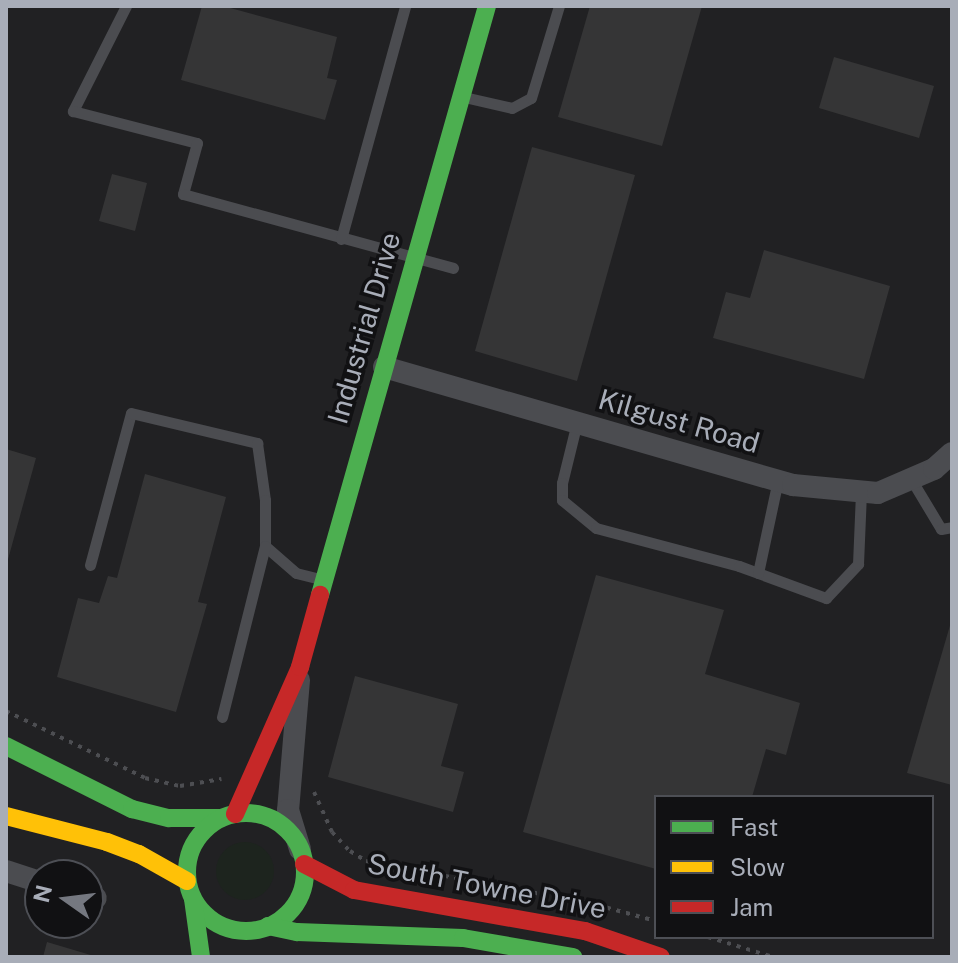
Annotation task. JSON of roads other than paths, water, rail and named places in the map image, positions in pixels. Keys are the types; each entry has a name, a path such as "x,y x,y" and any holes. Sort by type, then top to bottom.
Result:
{"street":[{"name":"Industrial Drive","path":"228,816 300,667 486,6"},
{"name":"Kilgust Road","path":"384,367 778,480 878,493 934,469 952,453"},
{"name":"Industrial Drive","path":"300,667 288,810 302,856"},
{"path":"6,746 132,809 169,818 266,816 280,824 302,856 299,898 289,913 264,928 244,952"},
{"path":"6,816 107,842 139,854 190,890 214,922 243,931 264,928"},
{"path":"201,957 187,862 193,844 205,828 228,816"},
{"name":"South Towne Drive","path":"302,856 354,890 585,931 661,957"},
{"name":"South Towne Drive","path":"264,928 463,938 573,957"}],"lane":[{"path":"126,6 73,111 197,143 183,194 453,268"},
{"path":"341,239 405,6"},
{"path":"461,97 512,108 531,98 559,6"},
{"path":"90,565 131,413 257,443 265,500 265,546 222,717"},
{"path":"577,422 562,483 562,500 596,528 758,573 826,598 858,564 861,491"},
{"path":"911,479 941,529 952,527"},
{"path":"758,573 778,480"},
{"path":"265,546 296,573 324,580"}]}
